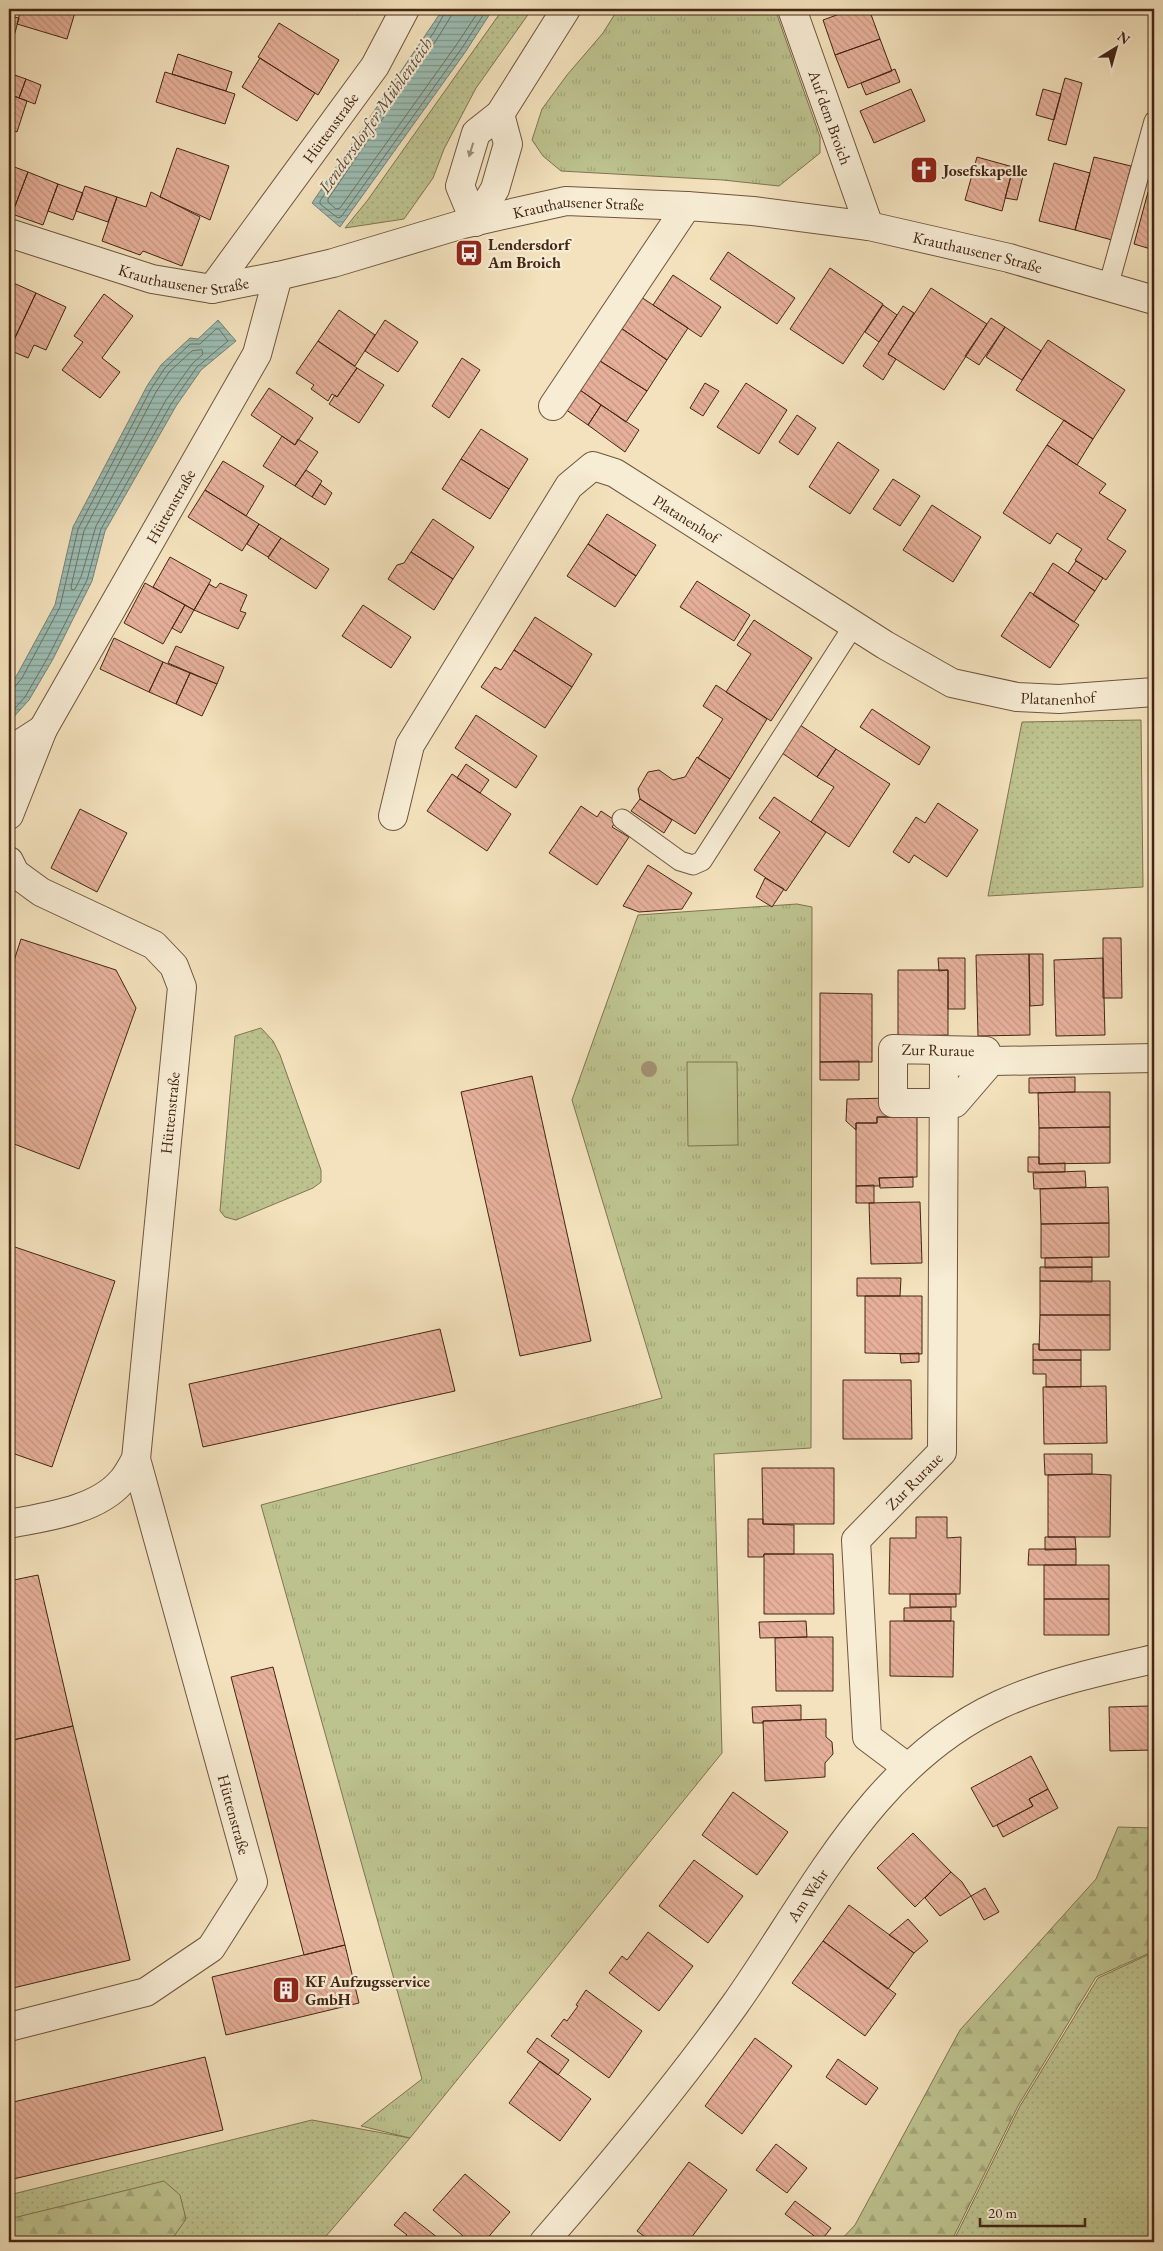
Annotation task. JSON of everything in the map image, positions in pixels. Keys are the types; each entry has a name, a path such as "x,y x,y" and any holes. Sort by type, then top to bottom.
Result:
{"street":[{"name":"Hüttenstraße","path":"212,289 375,66 405,9"},
{"path":"474,222 460,186 476,133 500,114 566,9"},
{"name":"Auf dem Broich","path":"792,9 869,226"},
{"name":"Krauthausener Straße","path":"9,233 152,279 212,289 333,263 474,222 566,202 687,206 752,211 869,226 1009,258 1154,300"},
{"path":"553,406 687,206"},
{"name":"Hüttenstraße","path":"9,815 43,729 257,354 278,276"},
{"name":"Platanenhof","path":"393,816 410,745 570,486 593,466 615,473 885,645 952,683 1016,697 1059,699 1154,692"},
{"name":"Hüttenstraße","path":"9,750 43,729"},
{"name":"Hüttenstraße","path":"9,861 15,873 40,892 154,946 174,966 182,987 136,1459 253,1882 211,1948 146,1992 9,2027"},
{"name":"Zur Ruraue","path":"944,1104 893,1103 893,1049 986,1051 986,1062"},
{"name":"Zur Ruraue","path":"907,1766 867,1737 856,1540 942,1452 944,1062 1154,1058"},
{"name":"Hüttenstraße","path":"9,1524 74,1510 108,1494 121,1482 136,1459"},
{"name":"Am Wehr","path":"544,2242 597,2181 707,2044 836,1852 869,1809 907,1766 958,1729 997,1706 1045,1686 1154,1659"}],"lane":[{"path":"1108,287 1154,121"},
{"path":"622,818 680,861 693,865 702,861 854,625"}],"green space":[{"path":"503,9 532,9 476,88 444,149 433,178 404,219 345,228 367,201"},
{"path":"618,9 775,9 820,137 820,153 779,186 723,180 561,171 543,156 532,140 542,109 567,75 603,33"},
{"path":"1141,720 1143,887 988,896 1022,722"},
{"path":"797,904 812,907 811,1448 714,1454 722,1753 410,2138 361,2126 422,2079 261,1505 662,1398 572,1100 638,915"},
{"path":"261,1028 273,1041 280,1055 321,1170 321,1182 313,1188 236,1220 225,1217 220,1211 235,1036"},
{"path":"687,1062 737,1062 738,1145 688,1146"},
{"path":"1118,1827 1154,1828 1154,1951 1096,1977 1018,2106 951,2242 839,2242 855,2225 960,2030 1096,1879"},
{"path":"1154,1952 1154,2199 1147,2242 953,2242 1020,2106 1098,1978"},
{"path":"312,2120 410,2138 321,2242 9,2242 9,2195"},
{"path":"164,2181 180,2195 186,2219 170,2242 9,2242 9,2219"},
{"path":"1154,2204 1154,2242 1148,2242"}],"water":[{"name":"Lendersdorfer Mühlenteich","path":"443,9 493,9 466,51 340,227 312,203"},
{"path":"218,320 236,341 201,370 176,406 105,531 92,581 53,659 29,700 9,722 9,686 17,675 55,605 73,527 147,386 161,365 190,338 198,339"}],"building":[{"path":"21,9 76,9 67,39 17,24"},
{"path":"348,9 362,9 358,15"},
{"path":"853,9 869,9 880,39 835,55 823,20"},
{"path":"9,16 19,18 13,40 9,39"},
{"path":"279,23 339,60 318,95 258,57"},
{"path":"880,39 892,71 848,88 835,55"},
{"path":"178,54 232,72 226,91 172,74"},
{"path":"260,58 315,93 297,121 242,87"},
{"path":"895,69 900,82 866,95 861,83"},
{"path":"165,72 235,94 225,124 156,102"},
{"path":"9,73 26,79 19,98 9,94"},
{"path":"1065,78 1082,83 1066,145 1048,140"},
{"path":"26,79 41,85 35,104 19,98"},
{"path":"911,89 925,121 874,143 860,111"},
{"path":"1043,89 1061,94 1054,120 1036,115"},
{"path":"9,94 27,101 17,132 9,129"},
{"path":"177,148 229,166 210,220 160,197"},
{"name":"Josefskapelle","path":"917,157 937,163 932,182 911,176"},
{"path":"977,157 1013,167 1002,211 965,200"},
{"path":"1094,157 1131,166 1112,240 1075,230"},
{"path":"1054,163 1090,173 1075,230 1039,221"},
{"path":"9,165 28,172 12,214 9,212"},
{"path":"28,172 58,184 43,225 12,214"},
{"path":"1012,173 1023,176 1017,200 1005,198"},
{"path":"58,184 83,193 73,220 48,211"},
{"path":"85,186 117,197 108,222 76,211"},
{"path":"151,192 200,217 182,266 143,251 140,255 102,241 117,197 146,207"},
{"path":"1148,192 1154,194 1154,250 1134,244"},
{"path":"728,252 795,298 777,324 710,279"},
{"path":"830,268 883,304 843,364 790,329"},
{"path":"673,275 721,307 701,337 653,305"},
{"path":"9,281 36,293 9,351"},
{"path":"931,288 987,324 944,390 888,354"},
{"path":"36,293 66,307 46,350 34,345 28,358 9,350"},
{"path":"104,294 133,316 102,358 120,372 100,398 62,370 83,342 74,336"},
{"path":"641,297 688,328 667,360 621,328"},
{"path":"883,305 897,315 879,342 865,332"},
{"path":"903,306 914,313 888,354 896,359 883,380 863,366"},
{"path":"339,310 375,335 355,366 318,341"},
{"path":"991,318 1005,327 979,365 965,356"},
{"path":"385,320 418,342 398,372 365,351"},
{"path":"1005,327 1041,351 1022,380 986,357"},
{"path":"621,328 667,360 647,391 600,361"},
{"path":"1048,340 1125,390 1093,439 1016,390"},
{"path":"318,341 357,368 337,397 332,394 328,401 311,389 314,385 296,373"},
{"path":"462,358 480,370 449,418 432,406"},
{"path":"600,361 647,391 626,422 580,390"},
{"path":"357,368 384,385 359,423 329,404 335,395 337,397"},
{"path":"705,383 719,391 703,416 690,408"},
{"path":"746,383 787,410 759,454 717,427"},
{"path":"269,388 313,418 295,445 251,415"},
{"path":"580,390 601,405 588,425 562,407"},
{"path":"601,405 639,430 625,452 588,425"},
{"path":"797,415 816,428 798,455 779,442"},
{"path":"1064,420 1093,439 1077,465 1047,445"},
{"path":"481,429 528,459 509,489 461,459"},
{"path":"282,436 295,445 298,439 318,452 295,486 263,466"},
{"path":"838,442 879,470 850,514 809,487"},
{"path":"1047,445 1106,484 1099,493 1126,510 1107,539 1126,551 1106,580 1075,560 1082,549 1057,533 1050,544 1003,513"},
{"path":"461,459 509,489 490,519 442,489"},
{"path":"223,461 264,486 246,516 205,490"},
{"path":"306,470 322,481 312,497 295,486"},
{"path":"893,479 920,496 900,526 873,509"},
{"path":"320,484 332,493 325,505 312,497"},
{"path":"205,490 259,524 242,551 188,517"},
{"path":"932,505 981,537 953,582 903,550"},
{"path":"607,514 656,545 636,576 588,544"},
{"path":"433,519 474,547 453,579 411,552"},
{"path":"259,524 281,538 268,557 247,544"},
{"path":"281,538 329,569 316,589 268,558"},
{"path":"588,544 636,576 615,607 567,576"},
{"path":"411,552 453,579 434,610 388,579 397,565 404,563"},
{"path":"170,557 211,580 194,610 153,587"},
{"path":"1076,561 1103,578 1095,591 1068,573"},
{"path":"1053,563 1095,591 1074,622 1033,595"},
{"path":"697,581 750,615 734,641 680,607"},
{"path":"145,583 185,605 163,644 124,623"},
{"path":"220,583 247,595 240,611 246,613 238,629 194,610 209,584 216,588"},
{"path":"1030,592 1079,625 1050,668 1001,636"},
{"path":"185,605 194,610 181,633 172,628"},
{"path":"363,605 411,637 391,668 342,636"},
{"path":"535,617 592,654 572,687 514,650"},
{"path":"754,620 812,658 771,721 726,692 751,654 737,645"},
{"path":"114,638 163,662 149,692 100,669"},
{"path":"176,646 224,667 217,684 168,663"},
{"path":"514,650 572,687 545,728 481,687 495,667 501,670"},
{"path":"163,662 190,673 176,704 149,692"},
{"path":"190,673 217,684 202,716 176,704"},
{"path":"716,685 767,719 730,779 698,758 723,719 703,706"},
{"path":"872,709 930,747 919,765 860,727"},
{"path":"476,715 537,756 516,788 455,748"},
{"path":"800,725 836,749 817,777 782,753"},
{"path":"836,749 890,784 849,847 811,822 834,787 817,777"},
{"path":"697,757 730,779 695,834 640,799 638,789 648,772 659,770 673,780 685,777"},
{"path":"466,764 489,780 480,793 457,778"},
{"path":"452,774 511,814 487,851 427,811"},
{"path":"774,797 826,832 786,891 754,870 780,832 759,818"},
{"path":"640,799 672,820 664,833 631,811"},
{"path":"938,803 978,830 947,877 914,855 909,863 893,852 916,817 925,823"},
{"path":"581,806 597,817 601,811 616,821 612,827 629,837 597,885 549,853"},
{"path":"80,809 127,833 97,892 51,868"},
{"path":"648,865 692,893 682,909 639,912 623,906"},
{"path":"765,878 784,889 772,907 756,897"},
{"path":"1103,938 1121,938 1122,998 1103,998"},
{"path":"21,939 116,970 136,1008 79,1169 9,1142 9,976"},
{"path":"1029,954 1030,1035 978,1036 976,955"},
{"path":"1029,954 1043,954 1043,1005 1030,1006"},
{"path":"938,958 965,958 965,1009 948,1009 948,970 939,971"},
{"path":"1103,958 1105,1035 1056,1036 1054,960"},
{"path":"898,970 948,970 948,1035 898,1036"},
{"path":"820,993 872,994 872,1062 820,1062"},
{"path":"859,1061 859,1080 820,1080 820,1062"},
{"path":"532,1076 591,1341 520,1356 461,1092"},
{"path":"1075,1077 1075,1092 1029,1093 1029,1078"},
{"path":"1110,1092 1110,1127 1039,1128 1038,1093"},
{"path":"890,1098 891,1117 877,1117 877,1123 856,1123 856,1130 846,1121 847,1099"},
{"path":"877,1117 917,1117 917,1177 879,1178 880,1186 856,1186 856,1123 877,1123"},
{"path":"1110,1127 1110,1163 1039,1164 1039,1128"},
{"path":"1028,1157 1039,1157 1039,1164 1065,1163 1065,1172 1028,1172"},
{"path":"1085,1171 1086,1187 1034,1189 1033,1173"},
{"path":"913,1177 913,1187 880,1188 879,1178"},
{"path":"874,1185 874,1203 856,1203 856,1186"},
{"path":"1108,1187 1109,1223 1041,1224 1040,1189"},
{"path":"920,1202 922,1263 871,1264 869,1203"},
{"path":"1109,1223 1109,1257 1041,1258 1041,1224"},
{"path":"9,1245 115,1281 52,1467 9,1452"},
{"path":"1092,1257 1092,1267 1045,1268 1045,1258"},
{"path":"1040,1267 1092,1267 1092,1282 1040,1281"},
{"path":"857,1278 901,1278 900,1296 857,1296"},
{"path":"1040,1281 1110,1281 1110,1315 1040,1315"},
{"path":"865,1296 922,1296 922,1354 865,1353"},
{"path":"1040,1315 1110,1315 1110,1350 1039,1350"},
{"path":"440,1329 455,1391 203,1447 189,1384"},
{"path":"1033,1344 1039,1344 1039,1350 1081,1350 1081,1360 1033,1360"},
{"path":"919,1353 919,1362 901,1363 900,1354"},
{"path":"1033,1360 1081,1360 1081,1387 1046,1387 1046,1374 1033,1374"},
{"path":"843,1380 911,1380 912,1439 843,1439"},
{"path":"1106,1386 1107,1443 1044,1444 1043,1387"},
{"path":"1044,1454 1092,1454 1092,1474 1045,1475"},
{"path":"762,1468 834,1468 834,1524 763,1524"},
{"path":"1048,1475 1111,1475 1110,1537 1048,1537"},
{"path":"916,1517 947,1517 947,1538 961,1537 960,1594 889,1594 890,1538 916,1538"},
{"path":"748,1519 763,1519 763,1524 794,1525 794,1554 764,1554 763,1557 748,1557"},
{"path":"1045,1537 1075,1537 1076,1549 1045,1550"},
{"path":"1029,1549 1076,1549 1076,1565 1028,1565"},
{"path":"764,1554 833,1554 834,1614 764,1614"},
{"path":"1044,1565 1109,1565 1109,1599 1044,1599"},
{"path":"38,1575 73,1726 9,1741 9,1581"},
{"path":"910,1594 956,1594 956,1607 910,1607"},
{"path":"1044,1599 1109,1599 1109,1635 1044,1635"},
{"path":"951,1607 951,1621 904,1621 904,1608"},
{"path":"806,1621 807,1637 760,1638 759,1622"},
{"path":"890,1621 954,1621 953,1677 890,1676"},
{"path":"833,1637 833,1691 776,1691 775,1638"},
{"path":"273,1667 345,1945 304,1955 231,1677"},
{"path":"801,1705 801,1720 753,1723 752,1707"},
{"path":"1150,1706 1151,1750 1110,1751 1109,1707"},
{"path":"1150,1706 1154,1706 1154,1750 1151,1750"},
{"path":"826,1719 826,1737 832,1742 833,1754 825,1763 825,1777 765,1781 763,1721"},
{"path":"73,1726 130,1960 9,1989 9,1741"},
{"path":"1151,1750 1154,1750 1154,1776 1152,1776"},
{"path":"1031,1756 1048,1789 1029,1799 1033,1806 993,1827 971,1788"},
{"path":"1048,1789 1058,1808 1003,1837 997,1825 1033,1806 1029,1799"},
{"path":"733,1792 788,1832 757,1875 702,1835"},
{"path":"913,1833 951,1872 915,1907 877,1868"},
{"path":"694,1860 743,1896 708,1943 659,1906"},
{"path":"951,1872 962,1882 971,1896 940,1916 925,1898"},
{"path":"985,1888 999,1912 984,1920 971,1896"},
{"path":"849,1905 914,1953 888,1989 823,1941"},
{"path":"908,1919 928,1941 914,1953 889,1935"},
{"path":"648,1932 693,1966 659,2011 609,1973 622,1956 627,1960"},
{"path":"823,1941 896,1994 865,2036 792,1983"},
{"name":"KF Aufzugsservice GmbH","path":"345,1945 359,2003 226,2035 212,1977"},
{"path":"586,1990 642,2031 609,2078 551,2036 564,2019 567,2021 578,2006 576,2005"},
{"path":"537,2038 569,2060 558,2075 527,2052"},
{"path":"755,2038 792,2066 742,2134 705,2106"},
{"path":"205,2057 223,2130 9,2180 9,2103"},
{"path":"838,2059 878,2088 866,2105 826,2077"},
{"path":"540,2061 591,2099 560,2141 509,2103"},
{"path":"776,2144 807,2168 787,2193 756,2170"},
{"path":"689,2162 727,2190 688,2242 652,2242 637,2231"},
{"path":"465,2174 510,2212 484,2242 470,2242 433,2210"},
{"path":"795,2201 831,2228 821,2241 785,2214"},
{"path":"405,2212 438,2238 434,2242 401,2241 407,2235 394,2225"}],"place":[{"name":"Josefskapelle","path":"924,170"},
{"name":"Lendersdorf Am Broich","path":"469,253"},
{"name":"KF Aufzugsservice GmbH","path":"286,1990"}]}
